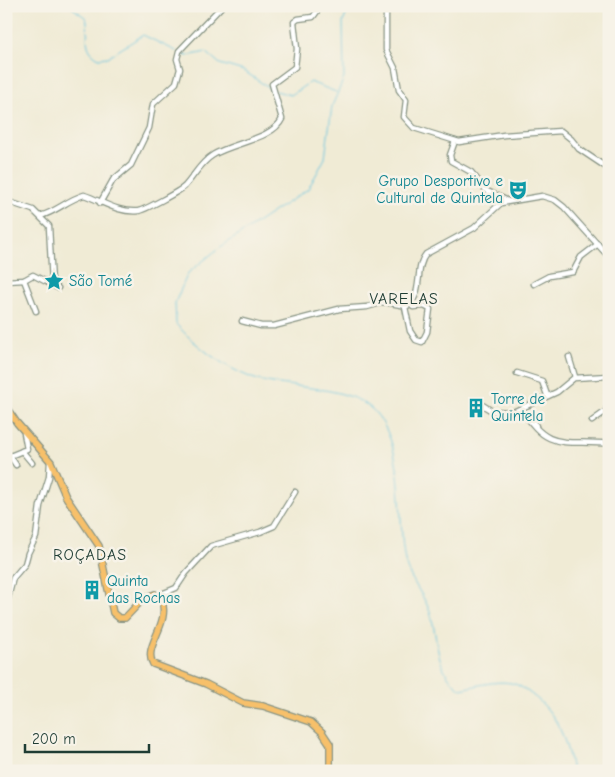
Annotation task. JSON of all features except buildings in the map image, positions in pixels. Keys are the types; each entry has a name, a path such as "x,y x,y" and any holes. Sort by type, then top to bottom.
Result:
{"main road":[{"path":"6,407 50,460 64,495 100,548 113,613 119,618 125,618 145,597 154,594 159,595 162,599 165,612 150,653 153,664 206,684 243,703 263,706 311,722 329,742 330,771"}],"street":[{"path":"100,203 114,178 131,166 149,128 153,104 176,82 180,69 177,60 179,52 222,6"},
{"path":"40,216 53,213 83,195 110,207 142,210 184,187 205,161 214,154 239,142 268,134 282,119 272,90 274,82 295,68 297,49 295,22 313,17 321,6"},
{"path":"386,6 386,50 395,67 399,90 406,100 404,114 406,120 415,128 456,141 557,130 565,134 579,149 609,169"},
{"path":"456,141 450,155 451,161 471,172 487,191 508,201"},
{"path":"242,321 274,326 339,309 367,307 384,302 405,307 410,304 416,292 422,261 426,254 471,230 496,206 508,201 538,196 555,200 564,207 609,257"},
{"path":"6,201 32,209 40,216 50,230 52,283"},
{"path":"534,284 549,276 573,272 580,259 598,244"},
{"path":"6,282 24,280 33,275 52,283 58,288"},
{"path":"24,280 36,311"},
{"path":"405,307 410,331 415,340 422,342 427,332 430,309 424,306 413,307 410,304"},
{"path":"569,357 575,377"},
{"path":"517,373 542,381 548,395"},
{"path":"476,401 496,412 513,412 522,410 559,390 575,377 609,376"},
{"path":"592,421 606,411 609,402"},
{"path":"522,410 536,429 553,440 565,443 589,441 609,444"},
{"path":"531,416 536,425 553,440"},
{"path":"24,431 28,458"},
{"path":"16,465 10,456 27,447"},
{"path":"22,451 32,463"},
{"path":"6,606 13,578 25,564 36,537 40,504 49,477 50,460"},
{"path":"159,595 178,587 186,573 211,546 274,526 295,492"},
{"path":"322,771 330,771"}],"waterway":[{"path":"70,6 86,18 88,45 93,54 99,58 108,57 143,35 176,51"},
{"path":"350,6 343,22 344,78 332,106 325,158 317,173 308,189 219,248 188,273 175,303 176,324 211,355 230,368 252,378 267,382 320,389 354,398 368,406 379,417 388,432 397,468 405,561 410,575 430,612 437,648 447,675 461,689 505,682 522,687 529,692 548,710 559,728 564,738 572,771"},
{"path":"180,53 187,56 206,52 220,64 244,71 272,90"},
{"path":"276,91 291,95 310,82 336,92"}],"place":[{"name":"Grupo Desportivo e Cultural de Quintela","path":"518,190"},
{"name":"São Tomé","path":"54,281"},
{"name":"Torre de Quintela","path":"476,408"},
{"name":"Quinta das Rochas","path":"92,590"}],"district":[{"name":"VARELAS","path":"404,299"},
{"name":"ROÇADAS","path":"90,555"}]}
